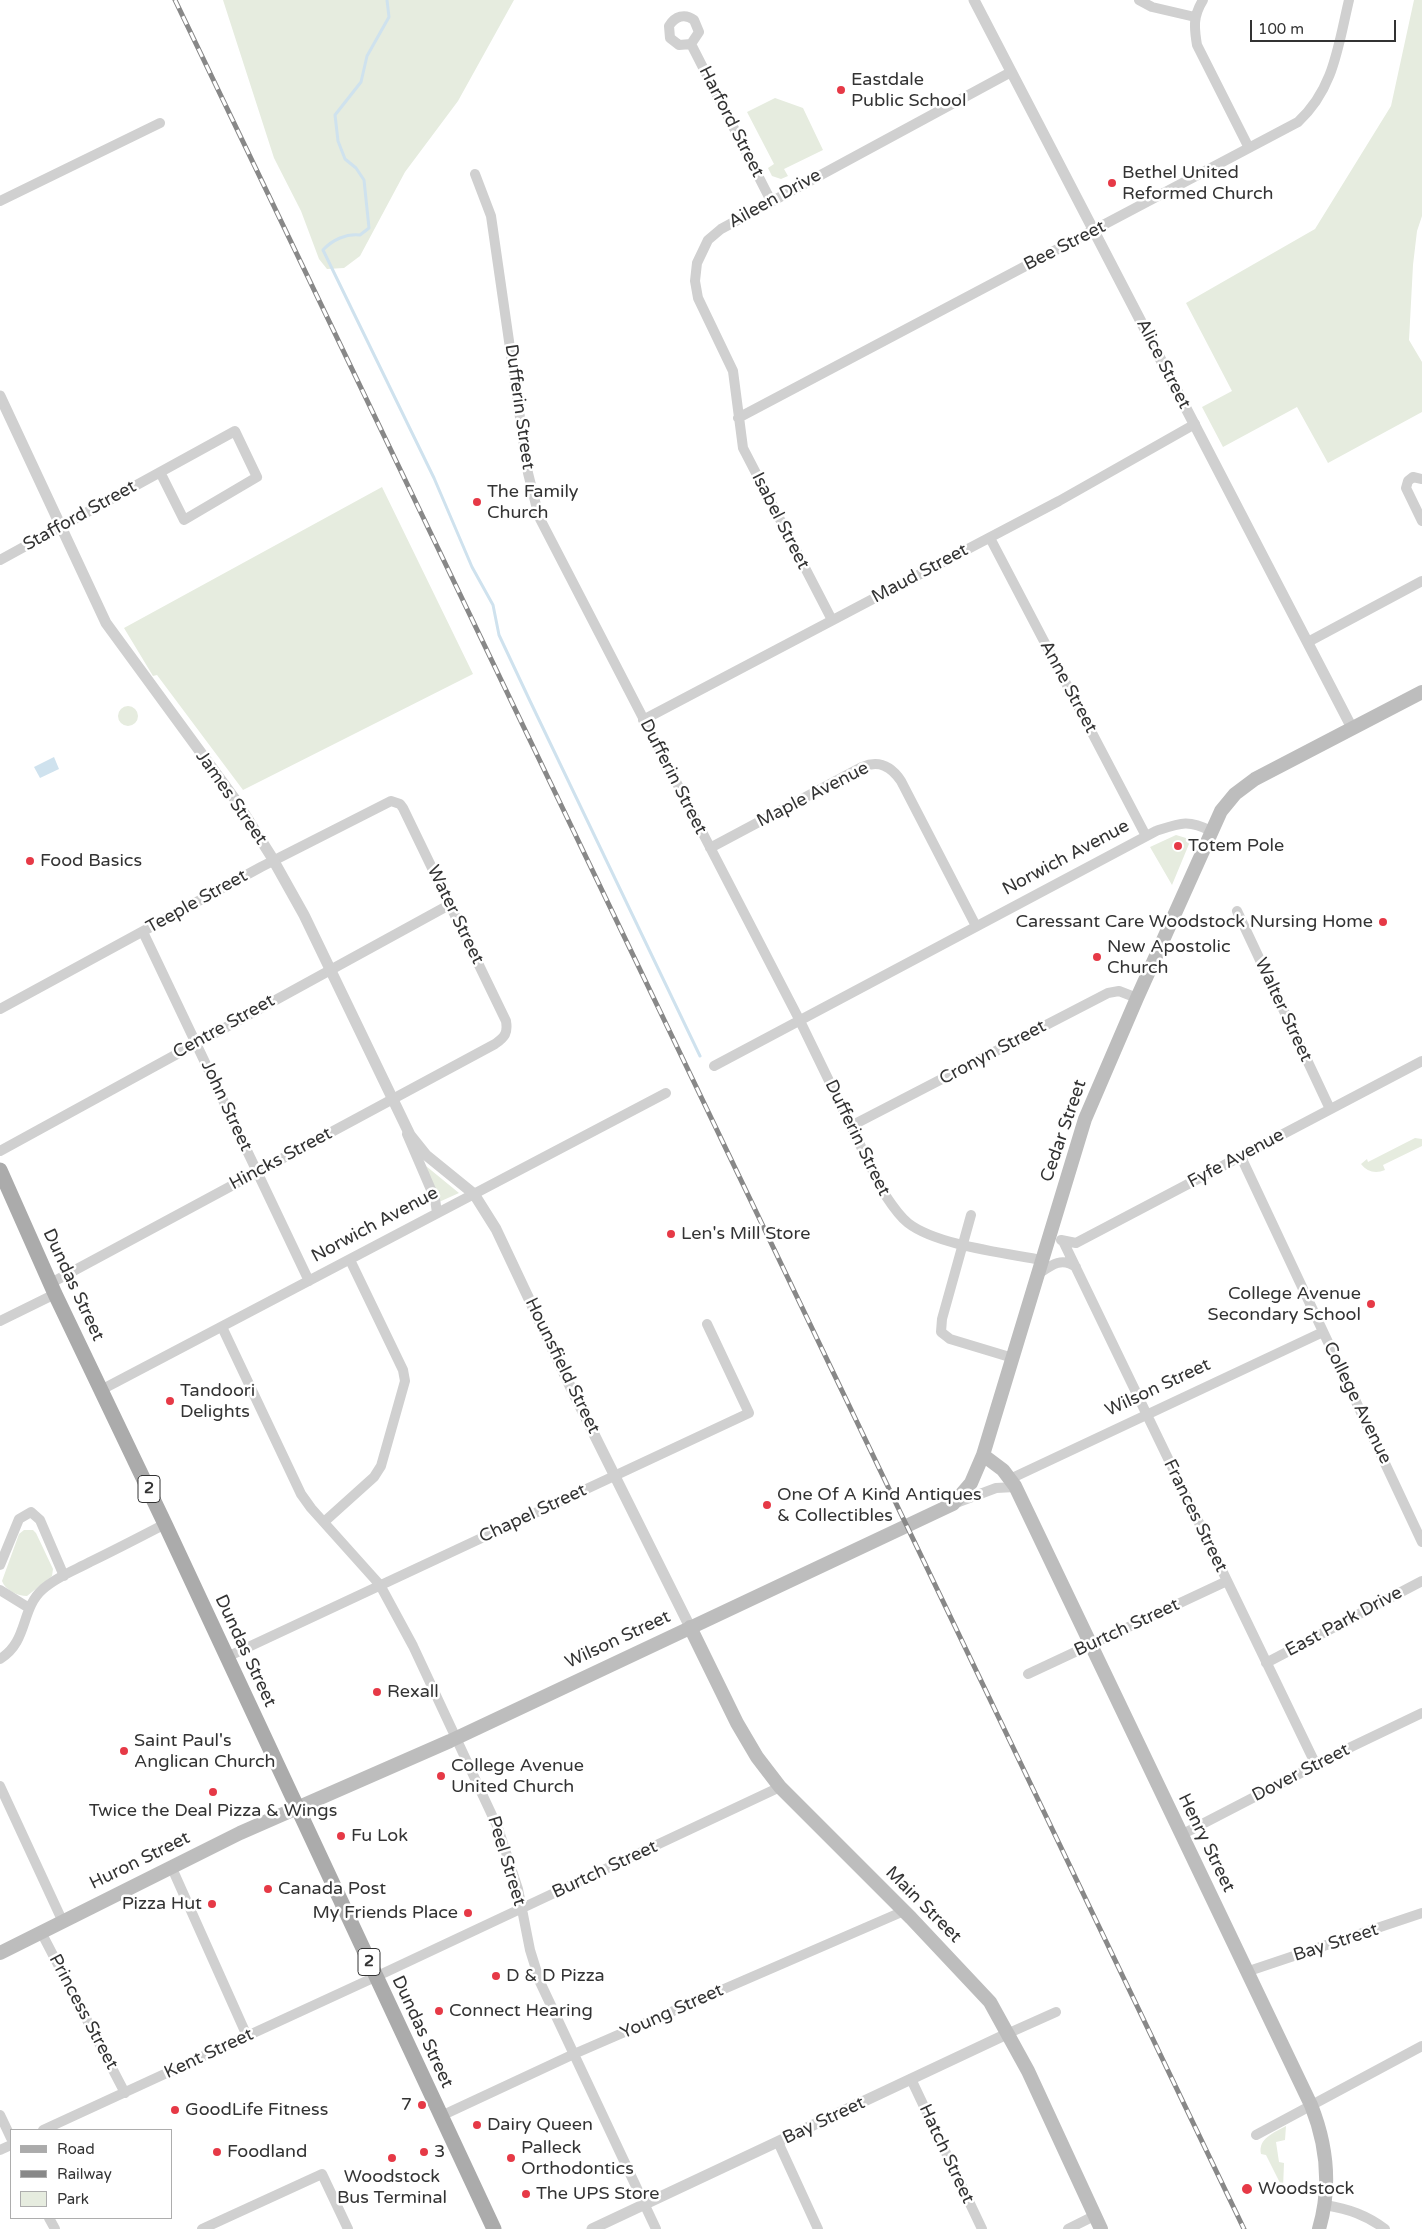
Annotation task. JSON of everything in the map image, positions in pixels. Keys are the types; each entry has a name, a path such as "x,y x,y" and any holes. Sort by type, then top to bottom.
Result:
{"main road":[{"path":"1211,831 1225,806 1245,786 1422,692"},
{"name":"Cedar Street","path":"983,1454 1048,1235 1085,1119 1211,831"},
{"name":"Dundas Street","path":"0,1170 53,1288 494,2229"},
{"name":"Henry Street","path":"983,1454 1000,1467 1013,1483 1092,1644 1181,1835 1249,1972 1311,2105 1324,2149 1325,2205 1320,2229"},
{"name":"Wilson Street","path":"298,1808 457,1738 690,1627 924,1519 953,1504 971,1483 983,1454"},
{"name":"Main Street","path":"690,1627 737,1723 757,1757 780,1787 980,1989 1009,2033 1101,2229"},
{"name":"Huron Street","path":"0,1953 171,1866 298,1808"}],"street":[{"name":"Alice Street","path":"974,0 1352,728"},
{"path":"1139,0 1152,7 1195,17"},
{"path":"1203,0 1195,17 1194,28 1201,55 1249,148"},
{"name":"Bee Street","path":"738,418 1298,122 1319,98 1333,68 1349,0"},
{"name":"Harford Street","path":"691,44 771,201"},
{"name":"Aileen Drive","path":"738,418 733,371 698,298 695,281 697,263 705,244 712,236 771,201 1011,72"},
{"path":"0,201 160,124"},
{"name":"Dufferin Street","path":"475,174 491,216 534,503 545,530 800,1021 882,1190 897,1212 922,1231 963,1244 1041,1260"},
{"name":"James Street","path":"0,396 85,581 114,636 237,802 274,861 304,915 405,1126 435,1199 437,1213"},
{"name":"Isabel Street","path":"738,418 744,450 832,620"},
{"name":"Maud Street","path":"643,720 990,538 1195,424"},
{"name":"Stafford Street","path":"0,560 61,527 160,472 235,431 257,477 184,520 160,472"},
{"path":"1422,479 1413,477 1408,480 1406,488 1422,521"},
{"name":"Anne Street","path":"990,538 1146,836"},
{"path":"1308,642 1422,581"},
{"name":"Maple Avenue","path":"710,848 862,767 872,764 885,765 895,772 901,781 976,926"},
{"name":"Teeple Street","path":"0,1009 385,803 397,802"},
{"name":"Water Street","path":"397,802 407,816 506,1021 508,1031"},
{"name":"Norwich Avenue","path":"714,1066 1146,836 1182,823 1196,823 1211,831"},
{"name":"Centre Street","path":"0,1151 449,905"},
{"name":"Walter Street","path":"1237,911 1330,1109"},
{"name":"John Street","path":"143,932 309,1281"},
{"name":"Cronyn Street","path":"851,1126 1108,993 1119,991 1137,998"},
{"name":"Hincks Street","path":"0,1321 53,1288 256,1172 495,1044 503,1039 508,1031"},
{"name":"Fyfe Avenue","path":"1048,1235 1076,1244 1422,1061"},
{"name":"Norwich Avenue","path":"101,1390 666,1093"},
{"name":"Hounsfield Street","path":"405,1126 426,1155 474,1194 496,1229 571,1388 690,1627"},
{"name":"College Avenue","path":"1240,1157 1422,1542"},
{"path":"971,1215 942,1319 941,1332 950,1339 1013,1358"},
{"name":"Frances Street","path":"1063,1241 1316,1765"},
{"path":"324,1522 364,1486 380,1466 405,1381 403,1370 350,1260"},
{"path":"1037,1275 1059,1262 1067,1262 1076,1267"},
{"name":"Chapel Street","path":"227,1657 749,1413 707,1324"},
{"name":"Peel Street","path":"222,1327 294,1482 311,1508 380,1585 414,1646 498,1828 522,1909 534,1966 656,2229"},
{"name":"Wilson Street","path":"953,1504 1013,1483 1146,1414 1323,1332"},
{"path":"0,1565 19,1519 30,1512 40,1520 64,1576"},
{"path":"0,1659 13,1648 19,1639 24,1629 29,1608 43,1589 64,1576 165,1524"},
{"name":"Burtch Street","path":"1028,1674 1227,1581"},
{"name":"East Park Drive","path":"1266,1663 1422,1581"},
{"path":"0,1590 29,1608"},
{"name":"Dover Street","path":"1181,1835 1422,1713"},
{"path":"0,1786 3,1802 62,1920"},
{"name":"Burtch Street","path":"376,1977 780,1787"},
{"path":"171,1866 247,2036"},
{"name":"Young Street","path":"441,2116 574,2054 904,1911"},
{"name":"Bay Street","path":"1249,1972 1422,1913"},
{"name":"Princess Street","path":"41,1932 125,2093"},
{"name":"Kent Street","path":"45,2129 376,1977"},
{"name":"Bay Street","path":"592,2229 1056,2012"},
{"path":"1256,2135 1422,2046"},
{"name":"Hatch Street","path":"911,2079 982,2229"},
{"path":"0,2114 10,2136"},
{"path":"778,2142 818,2229"},
{"path":"202,2229 322,2174 348,2229"},
{"path":"1325,2205 1362,2214 1386,2229"},
{"path":"1068,2229 1094,2216"}],"green space":[{"path":"223,0 514,0 458,101 405,172 360,256 344,268 327,269 319,259 301,211 274,158"},
{"path":"1414,0 1422,0 1422,216 1417,231 1413,265 1409,340 1422,362 1422,412 1328,463 1297,407 1223,447 1202,407 1232,391 1186,303 1315,229 1391,106"},
{"path":"775,98 803,108 823,150 784,169 788,176 781,179 772,176 768,168 774,164 747,112"},
{"path":"382,487 473,674 243,790 157,675 153,676 124,628"},
{"path":"128,706 135,709 138,716 135,723 128,726 121,723 118,716 121,709"},
{"path":"1176,835 1186,838 1189,844 1172,885 1150,847"},
{"path":"1415,1138 1422,1139 1422,1146 1383,1165 1385,1170 1372,1172 1361,1164 1367,1159 1368,1162"},
{"path":"426,1166 459,1193 439,1202"},
{"path":"24,1530 33,1530 36,1533 53,1569 52,1576 27,1596 12,1592 2,1581 19,1534"},
{"path":"1286,2126 1285,2140 1276,2142 1279,2162 1284,2163 1283,2189 1266,2155 1261,2154 1261,2148 1264,2140"}],"water":[{"path":"54,757 59,769 40,778 34,767"}],"waterway":[{"path":"387,0 389,17 367,56 361,82 335,115 338,141 345,159 356,168 364,180 369,228 360,235 340,238 323,250 434,478 472,567 493,605 499,635 700,1056"}],"railway":[{"path":"175,0 1244,2229"}],"place":[{"name":"Eastdale Public School","path":"841,90"},
{"name":"Bethel United Reformed Church","path":"1112,183"},
{"name":"The Family Church","path":"477,502"},
{"name":"Totem Pole","path":"1178,846"},
{"name":"Food Basics","path":"30,861"},
{"name":"Caressant Care Woodstock Nursing Home","path":"1383,922"},
{"name":"New Apostolic Church","path":"1097,957"},
{"name":"Len's Mill Store","path":"671,1234"},
{"name":"College Avenue Secondary School","path":"1371,1304"},
{"name":"Tandoori Delights","path":"170,1401"},
{"name":"One Of A Kind Antiques & Collectibles","path":"767,1505"},
{"name":"Rexall","path":"377,1692"},
{"name":"Saint Paul's Anglican Church","path":"124,1751"},
{"name":"College Avenue United Church","path":"441,1776"},
{"name":"Twice the Deal Pizza & Wings","path":"213,1792"},
{"name":"Fu Lok","path":"341,1836"},
{"name":"Canada Post","path":"268,1889"},
{"name":"Pizza Hut","path":"212,1904"},
{"name":"My Friends Place","path":"468,1913"},
{"name":"D & D Pizza","path":"496,1976"},
{"name":"Connect Hearing","path":"439,2011"},
{"name":"7","path":"422,2105"},
{"name":"GoodLife Fitness","path":"175,2110"},
{"name":"Dairy Queen","path":"477,2125"},
{"name":"Foodland","path":"217,2152"},
{"name":"3","path":"424,2152"},
{"name":"Woodstock Bus Terminal","path":"392,2158"},
{"name":"Palleck Orthodontics","path":"511,2158"},
{"name":"Woodstock","path":"1247,2189"},
{"name":"The UPS Store","path":"526,2194"}]}
